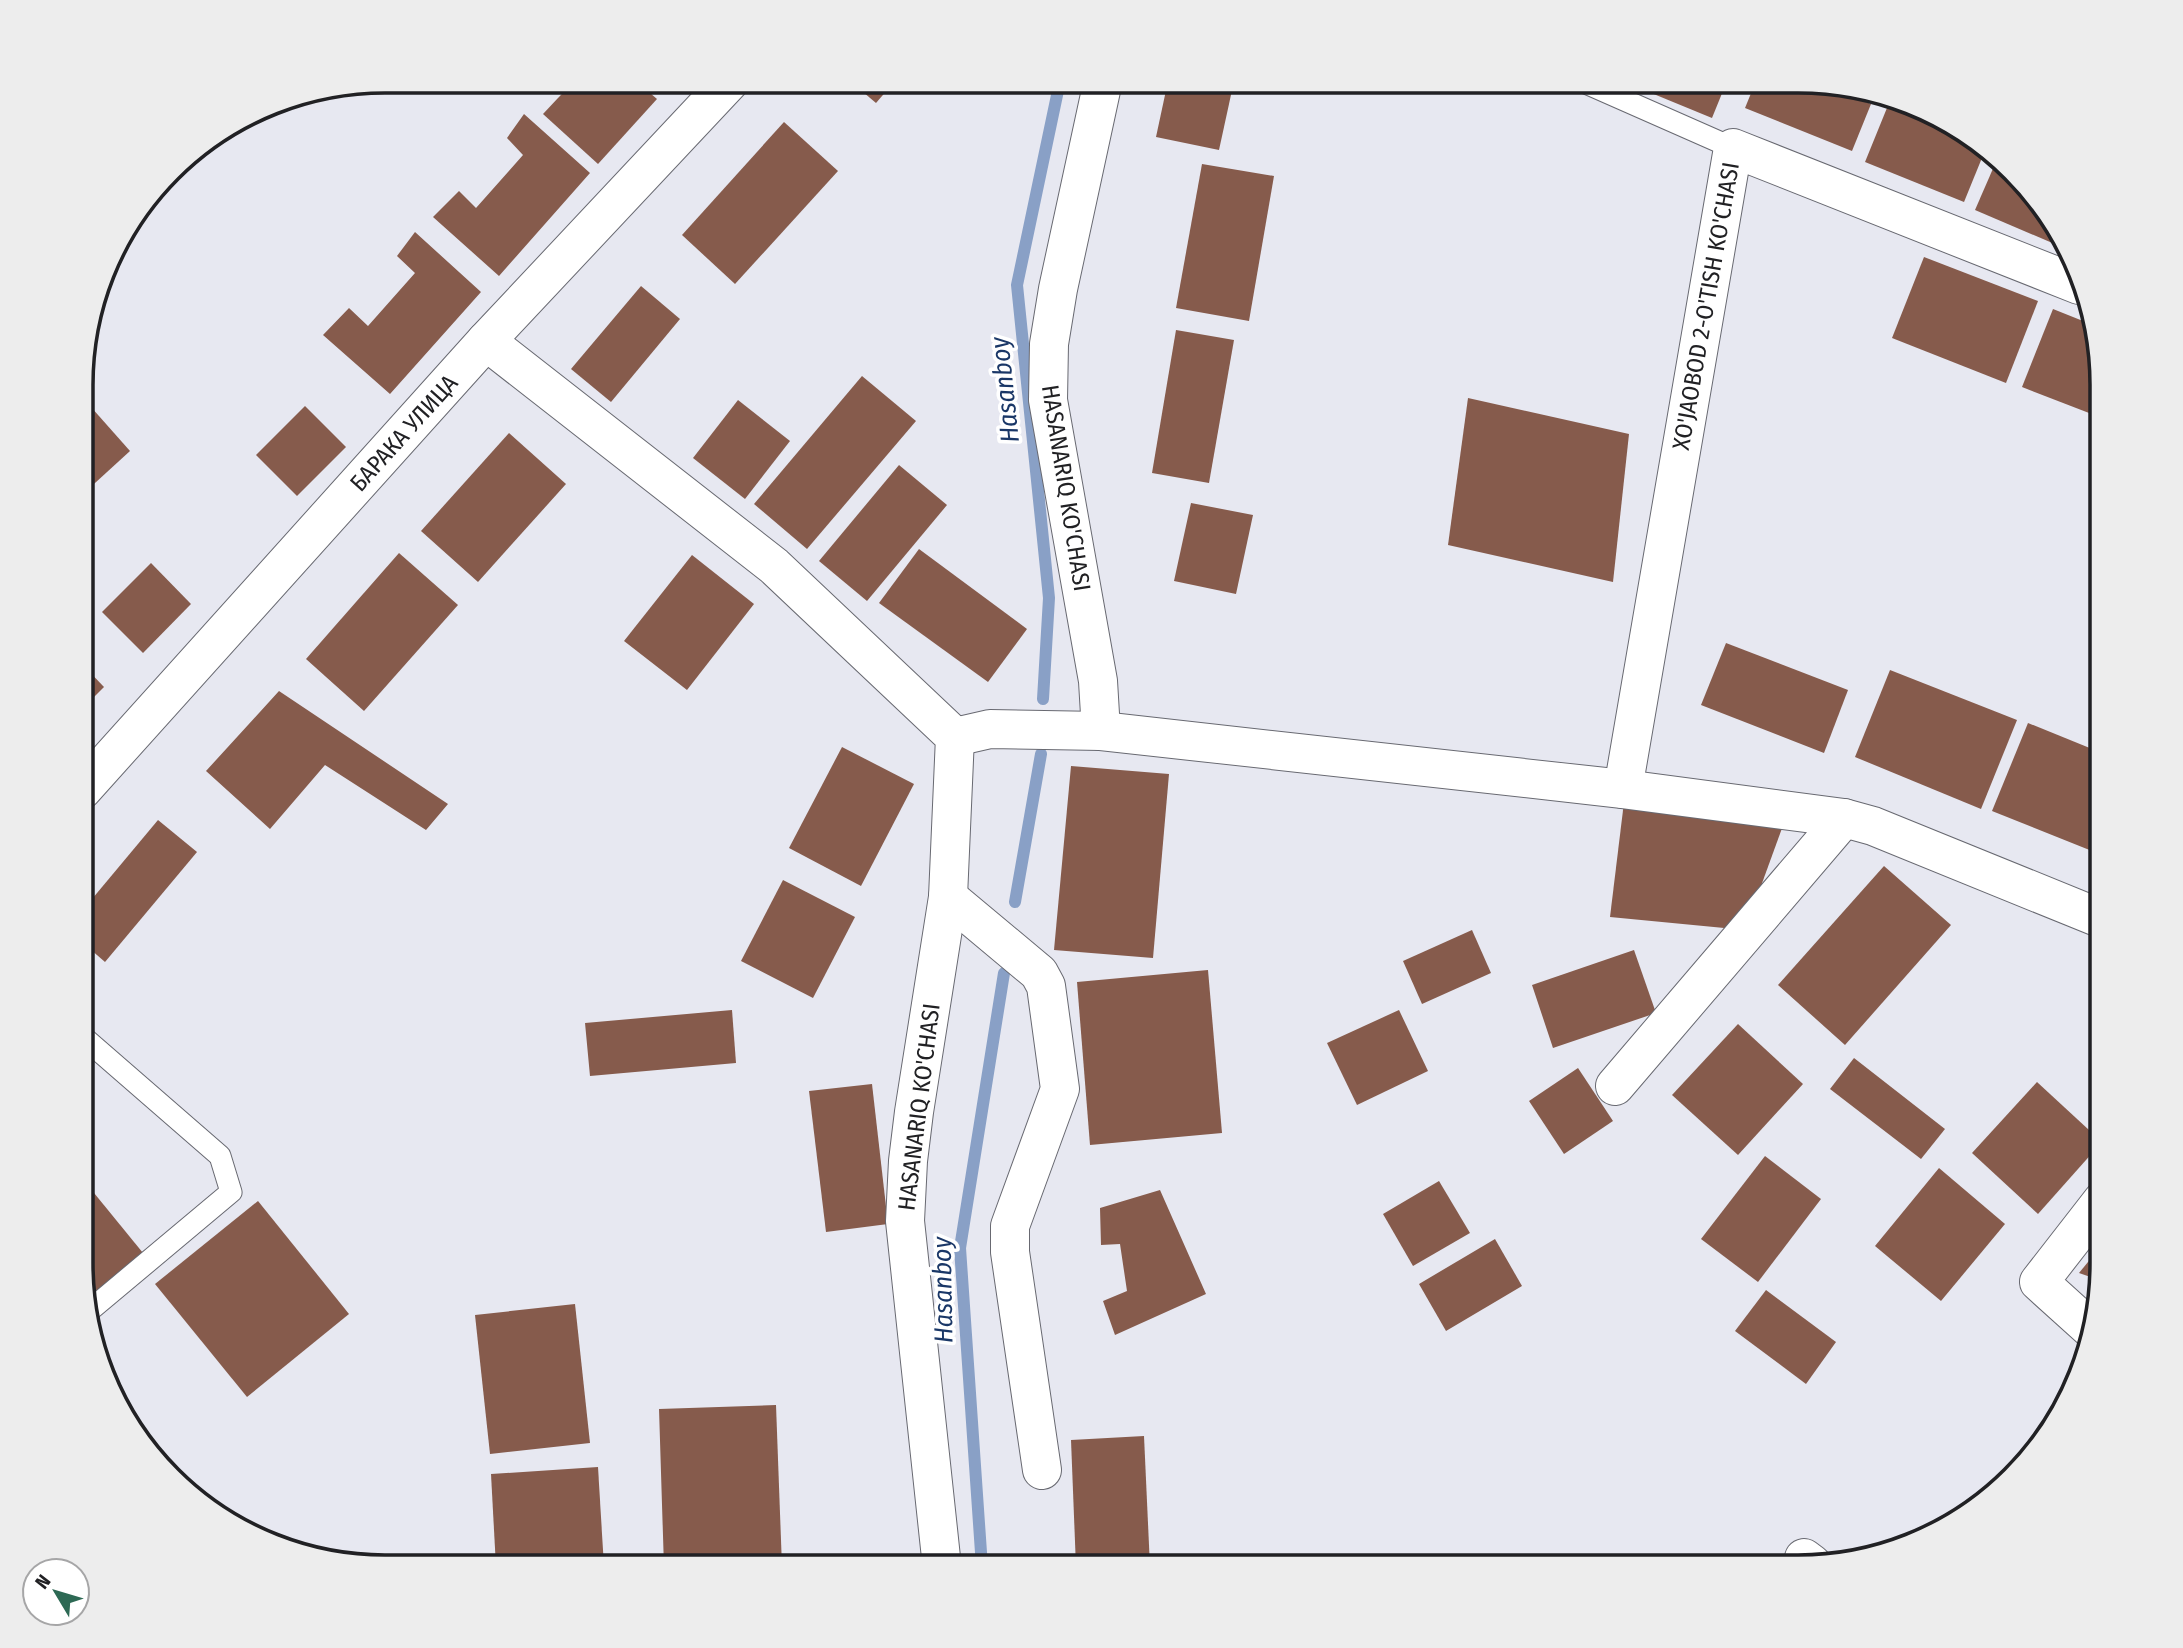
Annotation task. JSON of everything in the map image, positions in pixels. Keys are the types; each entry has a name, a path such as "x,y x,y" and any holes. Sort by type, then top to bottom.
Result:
{"street":[{"name":"БАРАКА УЛИЦА","path":"93,778 486,341 719,93"},
{"name":"HASANARIQ KO'CHASI","path":"1100,93 1058,289 1049,344 1048,400 1098,681 1101,731"},
{"name":"XO'JAOBOD 2-O'TISH KO'CHASI","path":"1623,789 1733,148 2072,282"},
{"path":"486,341 774,565 955,737 990,729 1101,731 1623,789 1844,817 2090,914"},
{"name":"HASANARIQ KO'CHASI","path":"941,1555 905,1221 914,1112 948,897 955,737"},
{"path":"1615,1086 1844,817"},
{"path":"948,897 1039,973 1046,986 1060,1089 1010,1226 1010,1252 1042,1469"},
{"path":"2084,1323 2039,1282 2090,1216"}],"lane":[{"path":"1608,93 1733,148"},
{"path":"93,1046 219,1156 231,1192 96,1305"}],"building":[{"path":"563,93 650,93 657,99 598,164 543,114"},
{"path":"864,93 885,93 876,103"},
{"path":"1165,93 1231,93 1219,150 1156,137"},
{"path":"1651,93 1722,93 1712,118"},
{"path":"1751,93 1817,93 1855,98 1871,104 1852,151 1745,108"},
{"path":"1887,107 1944,132 1982,158 1964,202 1865,162"},
{"path":"524,114 590,173 499,276 433,217 459,191 476,208 523,155 507,138"},
{"path":"784,122 838,171 735,284 682,235"},
{"path":"1202,164 1274,176 1249,321 1176,308"},
{"path":"1994,167 2030,207 2053,243 1975,210"},
{"path":"415,232 481,292 390,394 323,335 349,308 368,326 415,273 397,256"},
{"path":"1924,257 2038,301 2006,383 1892,338"},
{"path":"641,286 680,319 611,402 571,369"},
{"path":"2053,309 2083,321 2090,366 2090,413 2022,387"},
{"path":"1176,330 1234,340 1209,483 1152,473"},
{"path":"862,376 916,421 807,549 754,504"},
{"path":"1468,398 1629,434 1613,582 1448,545"},
{"path":"738,400 790,441 745,499 693,458"},
{"path":"305,406 346,447 297,496 256,455"},
{"path":"93,409 130,451 93,485"},
{"path":"509,433 566,484 478,582 421,531"},
{"path":"899,465 947,505 867,601 819,561"},
{"path":"1191,503 1253,515 1236,594 1174,581"},
{"path":"919,549 1027,629 988,682 879,603"},
{"path":"399,553 458,605 364,711 306,659"},
{"path":"692,555 754,604 687,690 624,641"},
{"path":"151,563 191,604 143,653 102,612"},
{"path":"1726,643 1848,690 1824,753 1701,705"},
{"path":"1890,670 2017,720 1981,809 1855,757"},
{"path":"93,676 104,687 93,698"},
{"path":"279,691 448,804 426,830 325,765 270,829 206,771"},
{"path":"2028,723 2090,748 2090,850 1992,811"},
{"path":"842,747 914,784 861,886 789,848"},
{"path":"1071,766 1169,774 1153,958 1054,950"},
{"path":"1624,802 1785,820 1745,930 1610,917"},
{"path":"158,820 197,852 105,962 93,952 93,898"},
{"path":"1884,866 1951,925 1845,1045 1778,985"},
{"path":"783,880 855,917 813,998 741,961"},
{"path":"1472,930 1491,973 1422,1004 1403,961"},
{"path":"1634,950 1656,1013 1553,1048 1532,985"},
{"path":"1208,970 1222,1133 1090,1145 1077,982"},
{"path":"732,1010 736,1063 590,1076 585,1023"},
{"path":"1399,1010 1428,1071 1357,1105 1327,1043"},
{"path":"1738,1024 1803,1084 1738,1155 1672,1095"},
{"path":"1854,1058 1945,1129 1921,1159 1830,1089"},
{"path":"1578,1068 1613,1121 1564,1154 1529,1101"},
{"path":"2037,1082 2090,1131 2090,1156 2038,1214 1972,1153"},
{"path":"872,1084 888,1224 826,1232 809,1091"},
{"path":"1765,1156 1821,1199 1758,1282 1701,1239"},
{"path":"1939,1168 2005,1224 1941,1301 1875,1246"},
{"path":"1439,1181 1470,1233 1413,1266 1383,1214"},
{"path":"1160,1190 1206,1294 1115,1335 1103,1301 1127,1291 1120,1244 1101,1245 1100,1208"},
{"path":"93,1192 143,1253 94,1293"},
{"path":"258,1201 349,1314 247,1397 155,1284"},
{"path":"1495,1239 1522,1286 1446,1331 1419,1284"},
{"path":"2090,1260 2090,1277 2079,1273"},
{"path":"1766,1290 1836,1342 1806,1384 1735,1331"},
{"path":"575,1304 590,1443 490,1454 475,1315"},
{"path":"776,1405 782,1555 664,1555 659,1409"},
{"path":"1144,1436 1149,1555 1076,1555 1071,1440"},
{"path":"598,1467 603,1555 495,1555 491,1474"}],"waterway":[{"name":"Hasanboy","path":"1043,699 1049,598 1017,285 1057,93"},
{"name":"Hasanboy","path":"1015,902 1041,754"},
{"name":"Hasanboy","path":"981,1555 960,1248 1004,973"}]}
